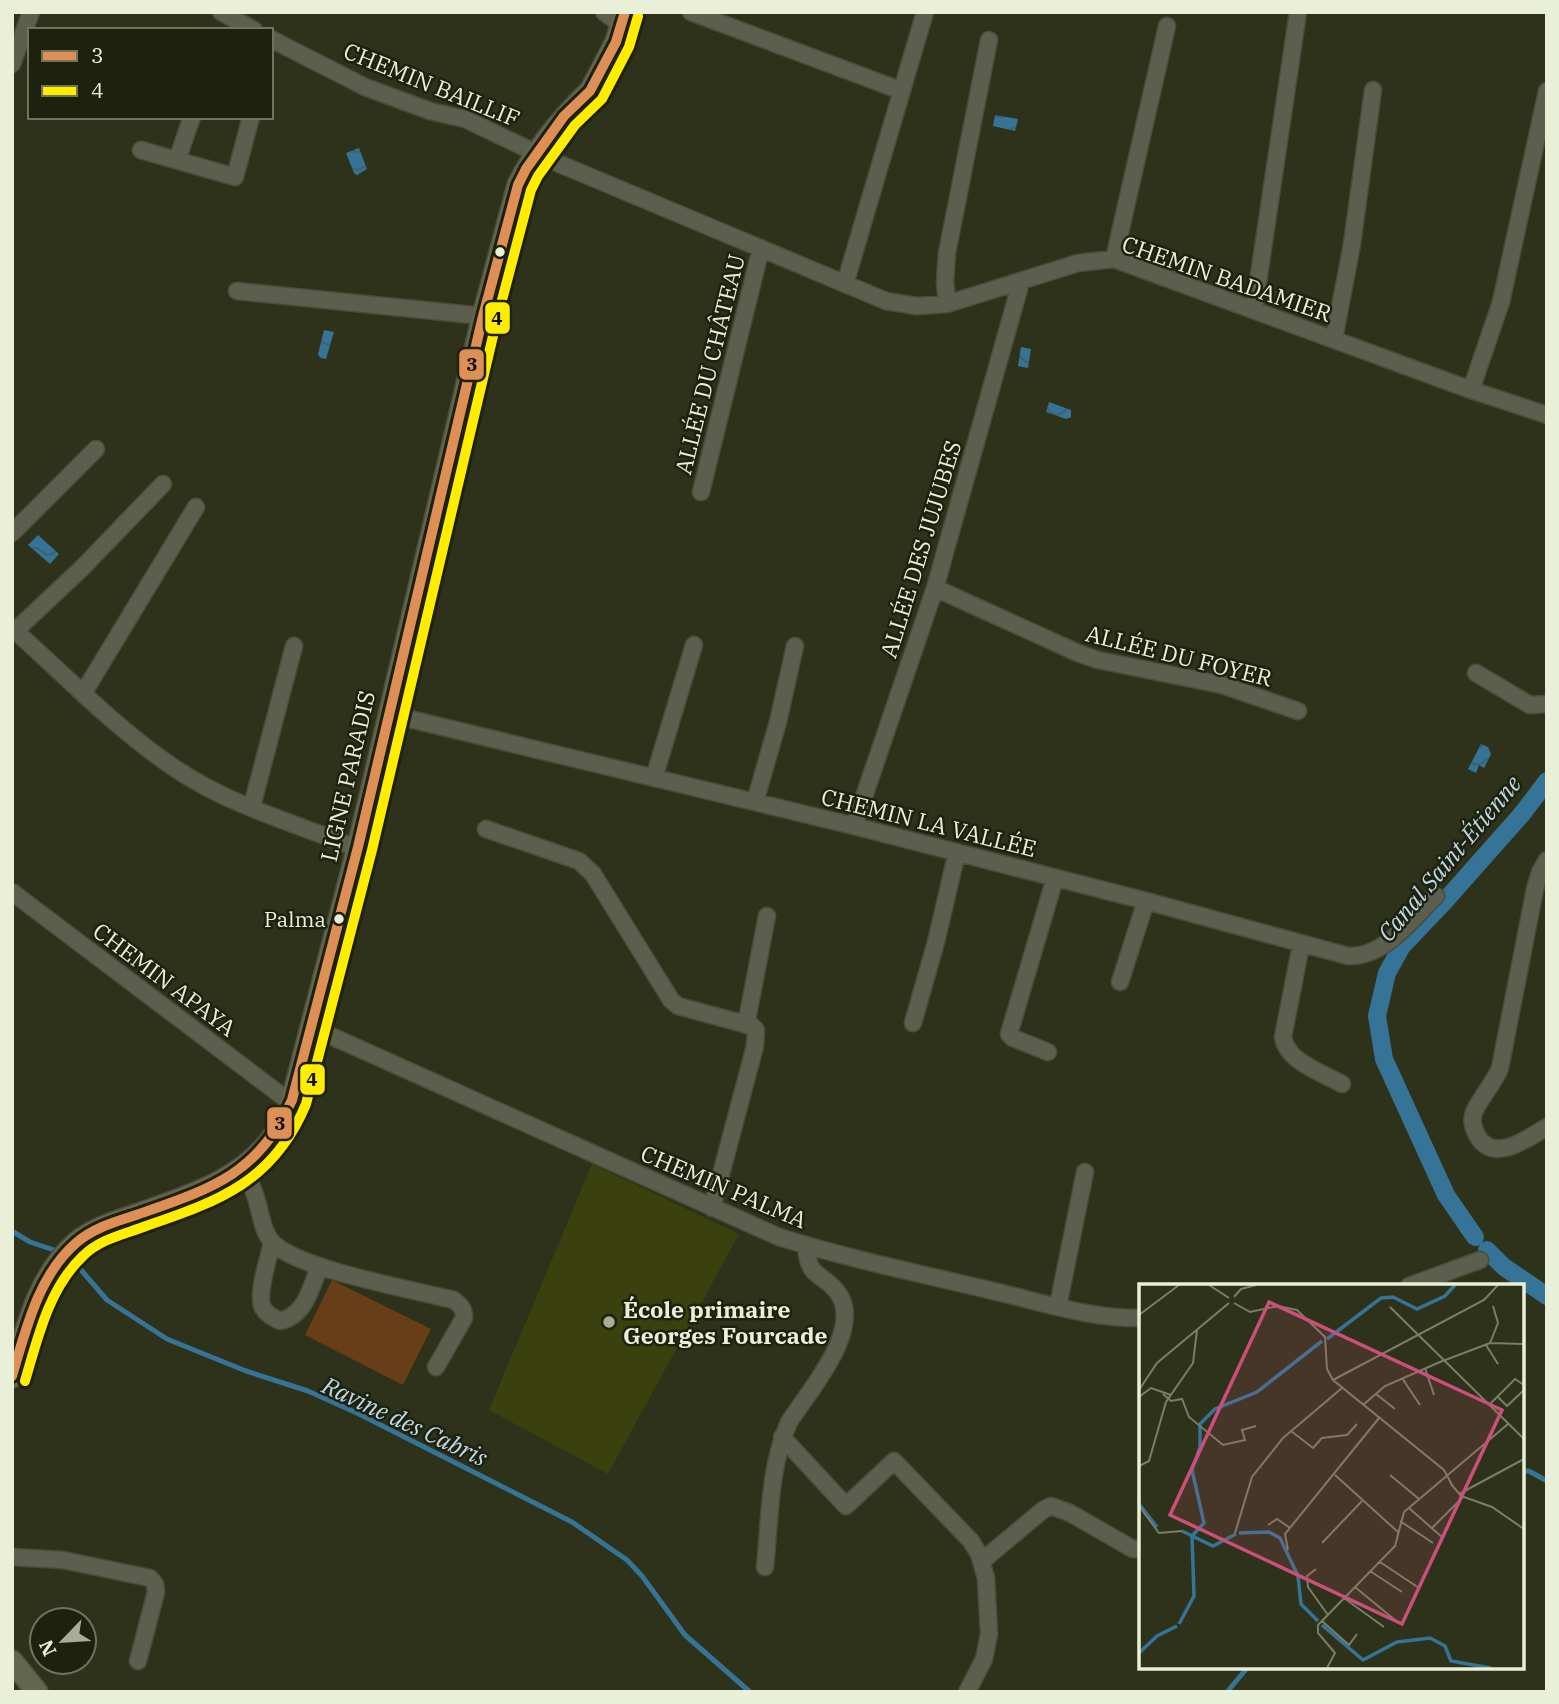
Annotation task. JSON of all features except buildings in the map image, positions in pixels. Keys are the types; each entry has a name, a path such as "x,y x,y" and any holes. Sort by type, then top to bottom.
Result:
{"main road":[{"name":"LIGNE PARADIS","path":"12,1377 39,1296 55,1266 77,1242 106,1226 189,1196 242,1169 261,1153 277,1132 292,1100 358,847 483,316 518,185 544,156 564,116 590,91 616,42 617,15"},
{"path":"12,1661 37,1692"}],"street":[{"path":"12,64 31,12"},
{"path":"691,12 902,91"},
{"path":"845,284 925,12"},
{"path":"1254,309 1298,12"},
{"path":"224,19 249,28"},
{"path":"1114,259 1167,26"},
{"name":"CHEMIN BAILLIF","path":"273,39 365,87 430,111 465,119 544,156"},
{"path":"947,304 947,253 989,40"},
{"path":"1334,339 1352,244 1373,90"},
{"path":"1471,390 1501,302 1547,91"},
{"path":"177,160 191,119"},
{"path":"141,150 235,177 250,119"},
{"name":"CHEMIN BADAMIER","path":"544,156 886,301 917,306 947,304 1078,263 1114,259 1471,390 1547,415"},
{"name":"ALLÉE DU CHÂTEAU","path":"701,492 761,248"},
{"name":"ALLÉE DES JUJUBES","path":"854,826 935,588 1021,282"},
{"path":"237,290 483,316"},
{"path":"12,533 96,449"},
{"path":"163,484 82,568 14,629 130,733 180,771 217,792 252,807 358,847"},
{"path":"84,692 196,507"},
{"name":"ALLÉE DU FOYER","path":"935,588 1098,660 1222,685 1298,711"},
{"path":"654,778 694,645"},
{"path":"252,807 294,646"},
{"path":"755,802 778,722 794,646"},
{"path":"1476,673 1530,705 1547,704"},
{"name":"CHEMIN LA VALLÉE","path":"389,714 854,826 1348,956 1359,957 1388,943 1436,896"},
{"path":"486,829 579,861 593,874 670,1000 678,1006 756,1030 712,1208"},
{"path":"913,1023 957,852"},
{"path":"1547,860 1535,889 1500,1068 1493,1085 1472,1115 1474,1129 1481,1142 1490,1147 1513,1147 1547,1127"},
{"path":"1048,1052 1009,1034 1055,878"},
{"name":"CHEMIN APAYA","path":"12,892 282,1096 292,1100"},
{"path":"1120,982 1146,901"},
{"path":"746,1025 767,916"},
{"path":"1301,945 1283,1037 1284,1047 1291,1056 1342,1084"},
{"name":"CHEMIN PALMA","path":"311,1027 779,1237 806,1246 1058,1306 1122,1318 1139,1318"},
{"path":"242,1169 256,1195 264,1227 272,1243 290,1256 319,1266 454,1300 461,1306 464,1318 436,1367"},
{"path":"1058,1306 1085,1172"},
{"path":"272,1243 260,1296 263,1308 271,1317 280,1321 296,1315 304,1304 319,1266"},
{"path":"765,1567 776,1458 782,1437 841,1342 846,1320 838,1293 807,1262 806,1246"},
{"path":"1414,1284 1480,1260"},
{"path":"782,1437 846,1506 894,1461 971,1541 982,1561 986,1578 989,1634 984,1659 967,1692"},
{"path":"982,1561 1051,1506 1070,1513 1133,1549 1139,1549"},
{"path":"12,1557 63,1560 149,1578 155,1584 156,1592 138,1661"}],"shaded area":[{"name":"École primaire Georges Fourcade","path":"592,1164 739,1234 608,1474 489,1410"},
{"path":"332,1280 431,1329 403,1385 305,1335"}],"water":[{"path":"995,115 1018,119 1015,131 993,126"},
{"path":"359,148 367,169 357,175 346,153"},
{"path":"324,330 334,332 326,359 320,358 318,354"},
{"path":"1021,347 1031,349 1028,368 1018,366"},
{"path":"1049,402 1071,410 1071,417 1066,419 1046,412"},
{"path":"38,535 59,554 50,564 28,545"},
{"path":"1481,744 1488,747 1491,754 1484,768 1479,765 1476,773 1468,769"}],"waterway":[{"name":"Canal Saint-Étienne","path":"1475,1237 1446,1195 1384,1059 1377,1016 1387,973 1402,946 1522,814 1547,781"},
{"name":"Ravine des Cabris","path":"12,1231 30,1242 60,1252"},
{"name":"Canal Saint-Étienne","path":"1487,1250 1504,1267 1547,1296"},
{"name":"Ravine des Cabris","path":"69,1256 107,1300 167,1339 246,1371 308,1391 357,1413 572,1522 627,1560 685,1635 750,1692"},
{"name":"Ravine des Cabris","path":"1524,1471 1547,1481"},
{"name":"Ravine des Cabris","path":"1227,1692 1246,1669"}],"transit line":[{"name":"3","path":"12,1376 28,1322 43,1287 63,1256 76,1243 98,1229 189,1196 230,1175 264,1146 292,1100 358,847 483,316 518,185 526,169 564,116 590,91 616,42 625,12"},
{"name":"4","path":"25,1381 53,1298 61,1283 83,1256 105,1241 198,1207 242,1184 261,1170 278,1152 306,1104 372,850 497,319 531,190 575,125 602,99 629,47 638,16"}],"place":[{"name":"Palma","path":"339,919"},
{"name":"École primaire Georges Fourcade","path":"609,1322"}]}
